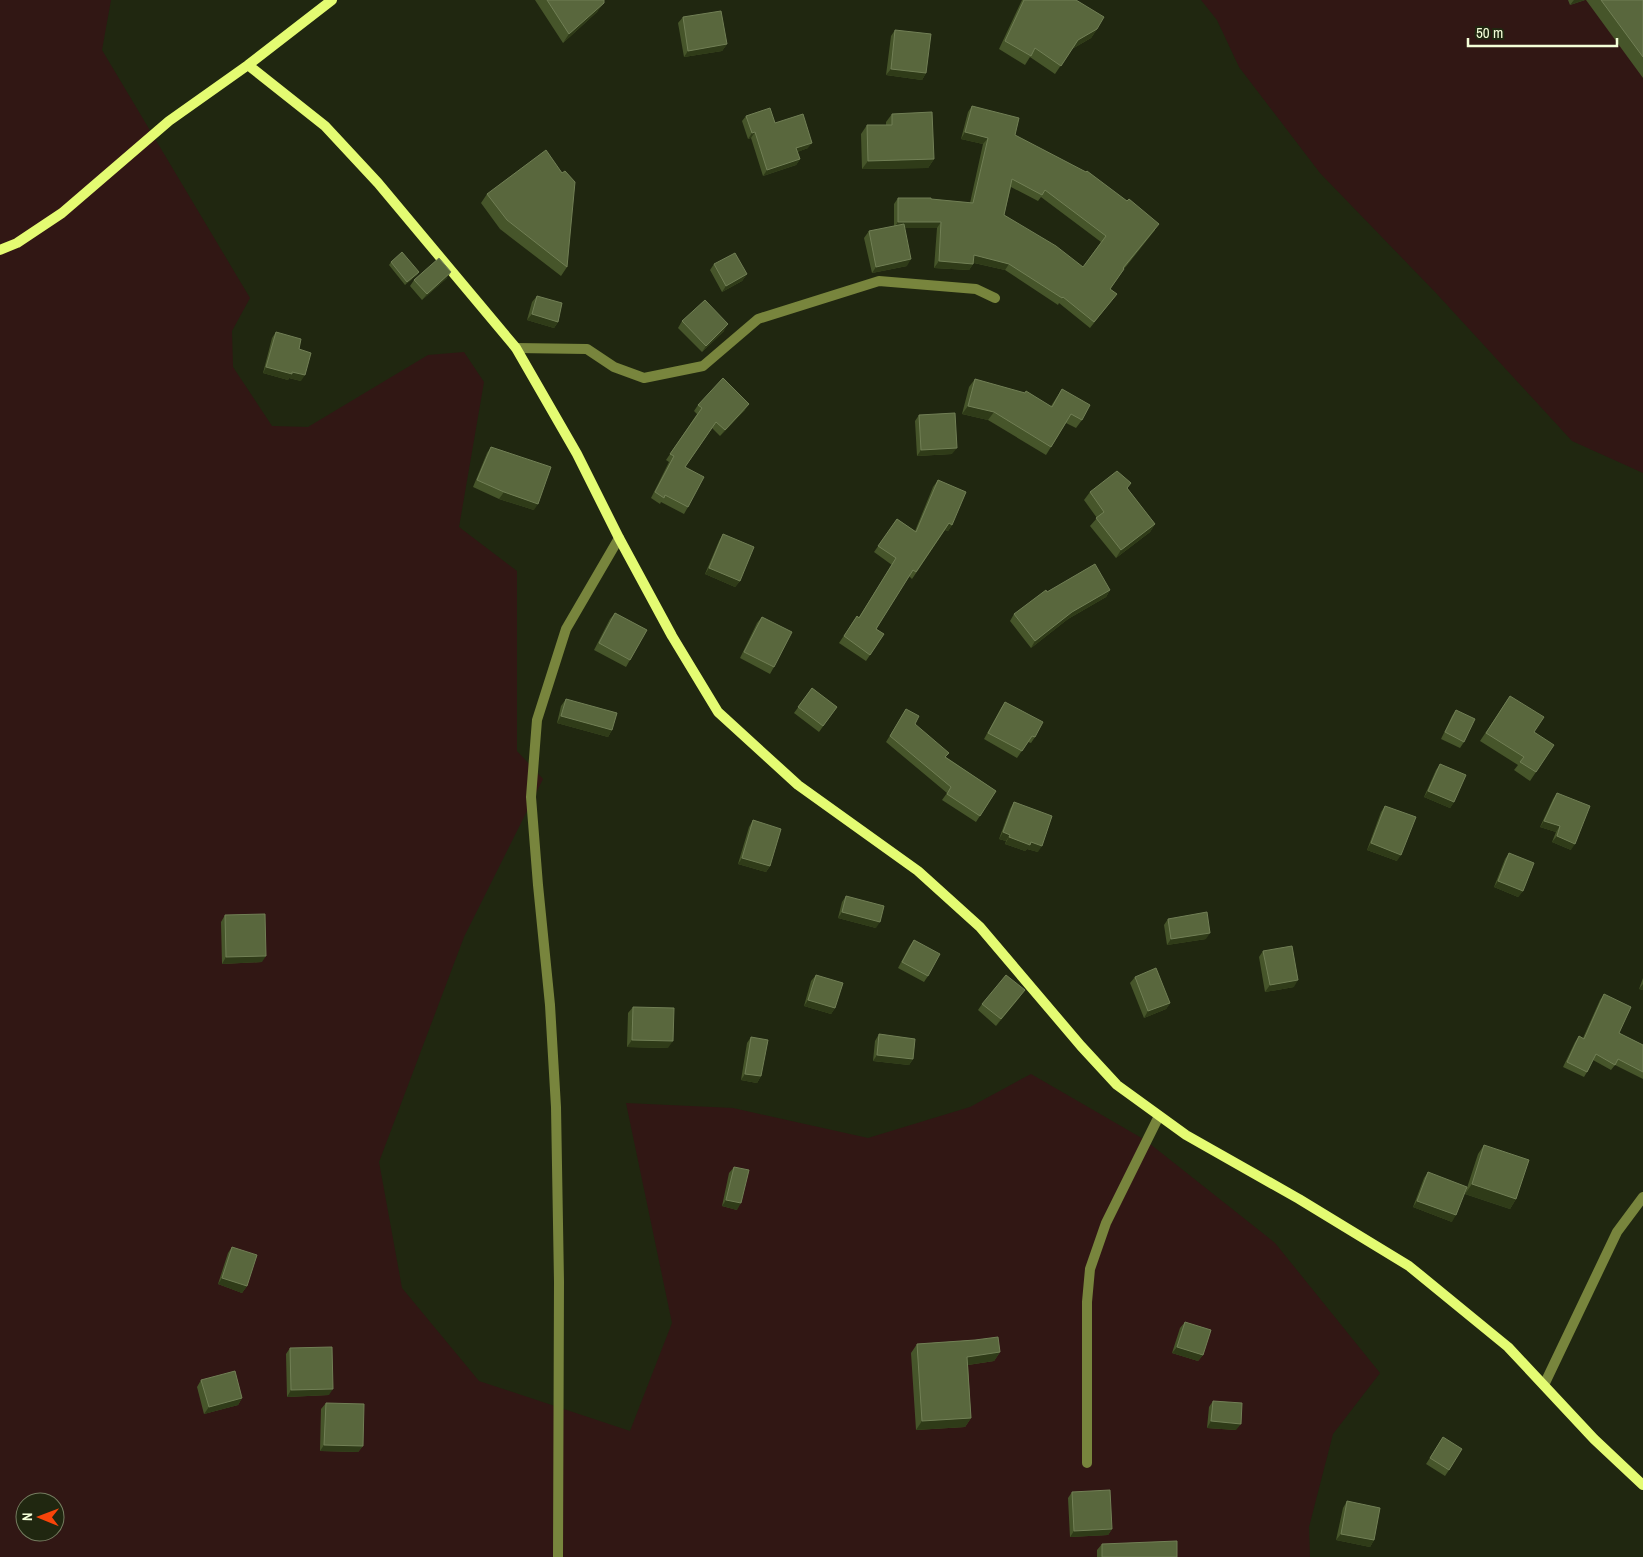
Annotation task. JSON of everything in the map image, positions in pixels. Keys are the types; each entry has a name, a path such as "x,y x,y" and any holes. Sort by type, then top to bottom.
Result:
{"street":[{"path":"0,250 17,243 62,213 169,121 248,65 332,0"},
{"path":"248,65 332,133 378,183 516,348 577,454 619,538 672,636 718,712 798,785 918,872 980,927 1116,1085 1186,1135 1299,1199 1409,1266 1508,1347 1594,1439 1643,1485"},
{"path":"516,348 587,349 614,367 644,378 703,366 758,319 879,281 976,289 995,298"},
{"path":"558,1557 559,1282 556,1107 550,1005 531,797 537,720 566,629 619,538"},
{"path":"1087,1463 1087,1302 1090,1268 1106,1223 1159,1116"},
{"path":"1544,1385 1617,1232 1643,1198"}],"shaded area":[{"path":"0,0 111,0 102,50 250,298 232,331 233,367 272,426 308,427 428,355 464,352 484,382 459,527 517,571 517,751 543,779 464,937 379,1162 402,1288 479,1381 630,1431 672,1323 626,1103 733,1108 868,1138 970,1107 1031,1074 1145,1140 1275,1243 1380,1373 1333,1434 1309,1527 1310,1557 0,1557"},
{"path":"1201,0 1643,0 1643,473 1572,441 1436,293 1320,173 1239,67 1217,20"}],"building":[{"path":"547,0 604,0 604,3 569,34"},
{"path":"1024,0 1076,0 1104,17 1097,29 1078,40 1061,66 1035,48 1031,56 1005,41"},
{"path":"1601,0 1643,0 1643,57"},
{"path":"721,11 727,44 688,51 683,17"},
{"path":"895,30 931,34 926,73 891,69"},
{"path":"972,106 1019,118 1015,135 1087,171 1127,201 1129,199 1159,224 1123,268 1110,289 1117,294 1094,322 1063,297 1009,264 974,255 973,264 939,261 941,222 898,222 898,198 931,198 973,203 988,138 965,132","holes":["1012,179 1042,195 1045,190 1106,236 1083,267 1056,246 1004,215"]},
{"path":"770,108 775,123 803,114 812,143 796,148 800,159 767,170 755,132 752,133 746,116"},
{"path":"932,112 934,159 868,161 867,125 892,125 892,114"},
{"path":"546,150 562,173 565,171 575,182 567,267 507,220 487,194"},
{"path":"904,224 911,259 876,267 869,231"},
{"path":"402,252 419,272 407,282 391,262"},
{"path":"735,253 747,274 726,286 714,264"},
{"path":"439,258 451,272 427,294 414,280"},
{"path":"537,296 562,303 558,322 532,314"},
{"path":"705,300 728,324 706,346 682,321"},
{"path":"276,332 301,339 299,349 311,353 305,375 292,372 292,374 266,367"},
{"path":"723,378 749,404 725,430 716,422 685,467 704,477 688,507 665,495 664,498 655,492 674,456 670,454 702,408 698,405"},
{"path":"975,379 1025,393 1026,391 1052,407 1062,389 1090,405 1082,420 1071,414 1051,447 994,412 968,406"},
{"path":"955,413 957,448 921,450 919,415"},
{"path":"491,447 551,467 538,504 477,480"},
{"path":"1117,471 1131,483 1127,488 1155,524 1121,550 1096,518 1104,512 1090,492"},
{"path":"938,480 966,492 952,525 949,523 916,572 913,570 876,629 884,634 870,655 844,636 857,616 859,618 896,558 878,546 897,519 916,532"},
{"path":"723,534 754,547 740,581 709,568"},
{"path":"1095,564 1110,590 1072,612 1035,641 1014,614 1046,590 1047,592"},
{"path":"615,613 647,630 630,660 599,643"},
{"path":"762,617 792,632 774,667 744,652"},
{"path":"812,688 837,707 823,726 798,707"},
{"path":"1510,696 1544,717 1534,732 1554,745 1536,772 1520,762 1524,757 1486,733"},
{"path":"566,699 617,713 612,730 561,716"},
{"path":"1005,702 1043,722 1035,737 1032,736 1022,751 988,733"},
{"path":"906,709 919,716 915,724 949,753 945,757 996,791 980,816 947,794 951,787 890,736"},
{"path":"1456,710 1475,719 1464,742 1445,732"},
{"path":"1440,764 1466,775 1454,802 1428,791"},
{"path":"1557,793 1590,806 1575,844 1557,836 1560,826 1544,821"},
{"path":"1014,802 1052,816 1042,846 1031,842 1030,845 1009,837 1010,835 1003,832"},
{"path":"1385,806 1416,817 1401,855 1371,843"},
{"path":"753,820 781,829 770,866 742,858"},
{"path":"1509,853 1534,863 1523,891 1498,881"},
{"path":"846,896 884,906 880,922 842,912"},
{"path":"1207,912 1210,933 1171,939 1168,919"},
{"path":"265,914 266,956 226,957 225,915"},
{"path":"914,940 940,954 928,976 902,962"},
{"path":"1292,946 1298,980 1270,985 1263,951"},
{"path":"1156,968 1170,1003 1148,1011 1135,977"},
{"path":"816,975 843,983 835,1008 808,1000"},
{"path":"1006,975 1025,990 1001,1019 982,1004"},
{"path":"1604,994 1631,1007 1619,1033 1643,1045 1643,1072 1618,1059 1615,1065 1596,1054 1587,1072 1567,1062 1579,1036 1584,1039"},
{"path":"633,1007 674,1008 673,1041 632,1040"},
{"path":"879,1034 915,1039 913,1059 877,1055"},
{"path":"751,1037 768,1040 761,1076 745,1074"},
{"path":"1484,1145 1529,1160 1516,1199 1472,1184"},
{"path":"734,1167 749,1170 741,1203 726,1200"},
{"path":"1428,1172 1467,1187 1456,1215 1417,1201"},
{"path":"232,1247 257,1255 247,1286 222,1278"},
{"path":"1185,1322 1211,1330 1203,1355 1177,1347"},
{"path":"998,1337 1000,1352 967,1357 971,1418 922,1421 917,1344"},
{"path":"332,1347 333,1389 291,1390 290,1348"},
{"path":"235,1371 242,1398 209,1407 201,1380"},
{"path":"1213,1401 1242,1403 1241,1424 1211,1421"},
{"path":"326,1403 364,1404 363,1446 324,1445"},
{"path":"1443,1437 1462,1449 1449,1470 1430,1458"},
{"path":"1110,1490 1112,1529 1074,1531 1072,1492"},
{"path":"1347,1501 1380,1508 1374,1540 1341,1534"},
{"path":"1177,1541 1177,1557 1102,1557 1102,1544"}]}
